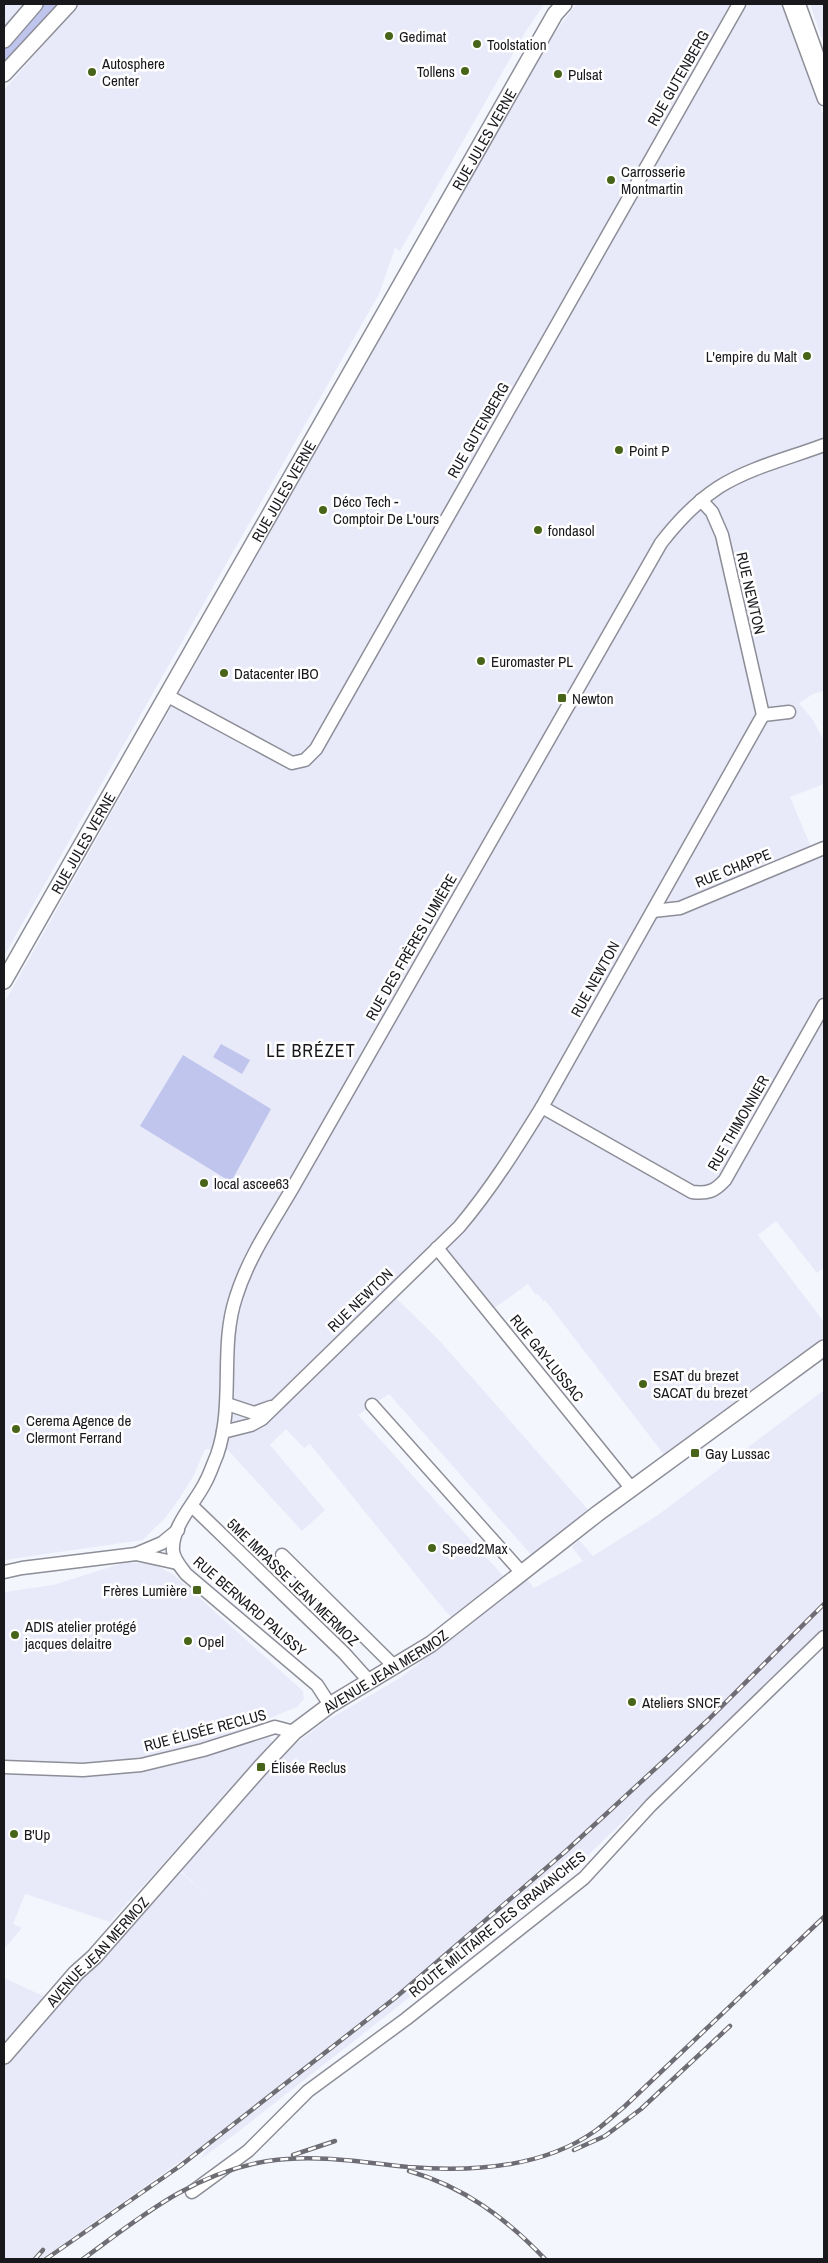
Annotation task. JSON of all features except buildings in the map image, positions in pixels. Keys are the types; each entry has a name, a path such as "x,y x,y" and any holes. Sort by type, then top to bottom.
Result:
{"main road":[{"path":"4,40 35,4"},
{"path":"6,74 69,4"},
{"name":"RUE JULES VERNE","path":"4,981 555,14 564,4"},
{"name":"AVENUE JEAN MERMOZ","path":"4,2056 76,1973 100,1950 261,1766 294,1732 330,1705 431,1644 632,1489 824,1348"}],"street":[{"name":"RUE GUTENBERG","path":"166,695 292,763 305,760 316,749 739,4"},
{"path":"789,4 824,99"},
{"path":"800,4 824,72"},
{"name":"RUE DES FRÈRES LUMIÈRE","path":"177,1563 173,1552 174,1540 206,1481 223,1432 227,1404 228,1338 231,1314 249,1265 648,564 661,543 678,522 720,486 746,474 824,445"},
{"name":"RUE NEWTON","path":"223,1432 256,1423 459,1227 483,1198 506,1166 542,1107 763,715 722,535 712,512 702,500"},
{"path":"763,715 789,712"},
{"name":"RUE CHAPPE","path":"653,911 680,908 824,848"},
{"name":"RUE THIMONNIER","path":"542,1107 692,1192 705,1194 716,1190 725,1180 824,1005"},
{"name":"RUE GAY-LUSSAC","path":"437,1248 632,1489"},
{"name":"RUE NEWTON","path":"227,1404 254,1413 275,1405"},
{"path":"372,1405 522,1573"},
{"name":"5ME IMPASSE JEAN MERMOZ","path":"192,1506 320,1632 344,1652 370,1682"},
{"name":"RUE BERNARD PALISSY","path":"4,1572 22,1568 136,1554 162,1543 178,1530"},
{"name":"RUE BERNARD PALISSY","path":"136,1554 177,1563 186,1574 317,1685 330,1705"},
{"path":"282,1556 395,1667"},
{"name":"ROUTE MILITAIRE DES GRAVANCHES","path":"192,2192 248,2151 308,2091 406,2018 584,1878 651,1805 824,1637"},
{"name":"RUE ÉLISÉE RECLUS","path":"4,1767 83,1770 141,1765 204,1750 276,1727 294,1732"}],"shaded area":[{"path":"4,4 29,4 4,32"},
{"path":"41,4 63,4 4,68 4,47"},
{"path":"79,4 544,4 526,31 400,251 395,248 379,294 4,956 4,90"},
{"path":"576,4 784,4 824,117 824,691 813,694 799,703 813,720 824,741 824,784 790,797 816,859 824,856 824,1268 817,1273 776,1221 758,1235 824,1322 824,1338 743,1396 665,1456 545,1300 543,1301 538,1294 536,1295 528,1284 493,1309 444,1249 396,1298 439,1340 590,1512 534,1558 389,1394 358,1415 506,1579 454,1619 446,1612 310,1444 304,1448 286,1429 270,1445 325,1510 302,1531 228,1450 205,1449 194,1475 179,1499 166,1517 143,1540 4,1560 4,1003 545,46"},
{"path":"810,4 824,4 824,44"},
{"path":"221,1044 250,1060 242,1074 213,1057"},
{"path":"183,1055 271,1109 231,1182 140,1126"},
{"path":"824,1390 824,1628 578,1865 573,1860 400,2005 234,2135 199,2160 219,2134 42,2259 4,2259 4,1978 52,2000 173,1865 206,1895 180,1870 279,1758 298,1742 324,1722 400,1678 527,1579 534,1588 583,1561 572,1547 579,1540 593,1556 658,1515"},
{"path":"126,1562 154,1564 174,1575 303,1691 304,1699 297,1707 258,1723 273,1743 110,1922 25,1894 13,1924 22,1928 4,1949 4,1592 53,1585"}],"railway":[{"path":"46,2259 180,2166 395,1998 566,1851 708,1720 824,1604"},
{"path":"83,2259 126,2227 170,2198 216,2175 241,2167 268,2161 304,2158 408,2167 480,2168 529,2160 575,2143 599,2128 624,2107 824,1917"},
{"path":"574,2150 605,2136 641,2109 730,2026"},
{"path":"293,2155 335,2141"},
{"path":"409,2171 466,2195 499,2217 545,2259"},
{"path":"35,2259 43,2250"}],"place":[{"name":"Gedimat","path":"389,36"},
{"name":"Toolstation","path":"477,44"},
{"name":"Tollens","path":"465,71"},
{"name":"Autosphere Center","path":"92,72"},
{"name":"Pulsat","path":"558,74"},
{"name":"Carrosserie Montmartin","path":"611,180"},
{"name":"L'empire du Malt","path":"807,356"},
{"name":"Point P","path":"619,450"},
{"name":"Déco Tech - Comptoir De L'ours","path":"323,510"},
{"name":"fondasol","path":"538,530"},
{"name":"Euromaster PL","path":"481,661"},
{"name":"Datacenter IBO","path":"224,673"},
{"name":"Newton","path":"562,698"},
{"name":"local ascee63","path":"204,1183"},
{"name":"ESAT du brezet SACAT du brezet","path":"643,1384"},
{"name":"Cerema Agence de Clermont Ferrand","path":"16,1429"},
{"name":"Gay Lussac","path":"695,1453"},
{"name":"Speed2Max","path":"432,1548"},
{"name":"Frères Lumière","path":"197,1590"},
{"name":"ADIS atelier protégé jacques delaitre","path":"15,1635"},
{"name":"Opel","path":"188,1641"},
{"name":"Ateliers SNCF","path":"632,1702"},
{"name":"Élisée Reclus","path":"261,1767"},
{"name":"B'Up","path":"14,1834"}],"district":[{"name":"LE BRÉZET","path":"311,1050"}]}
